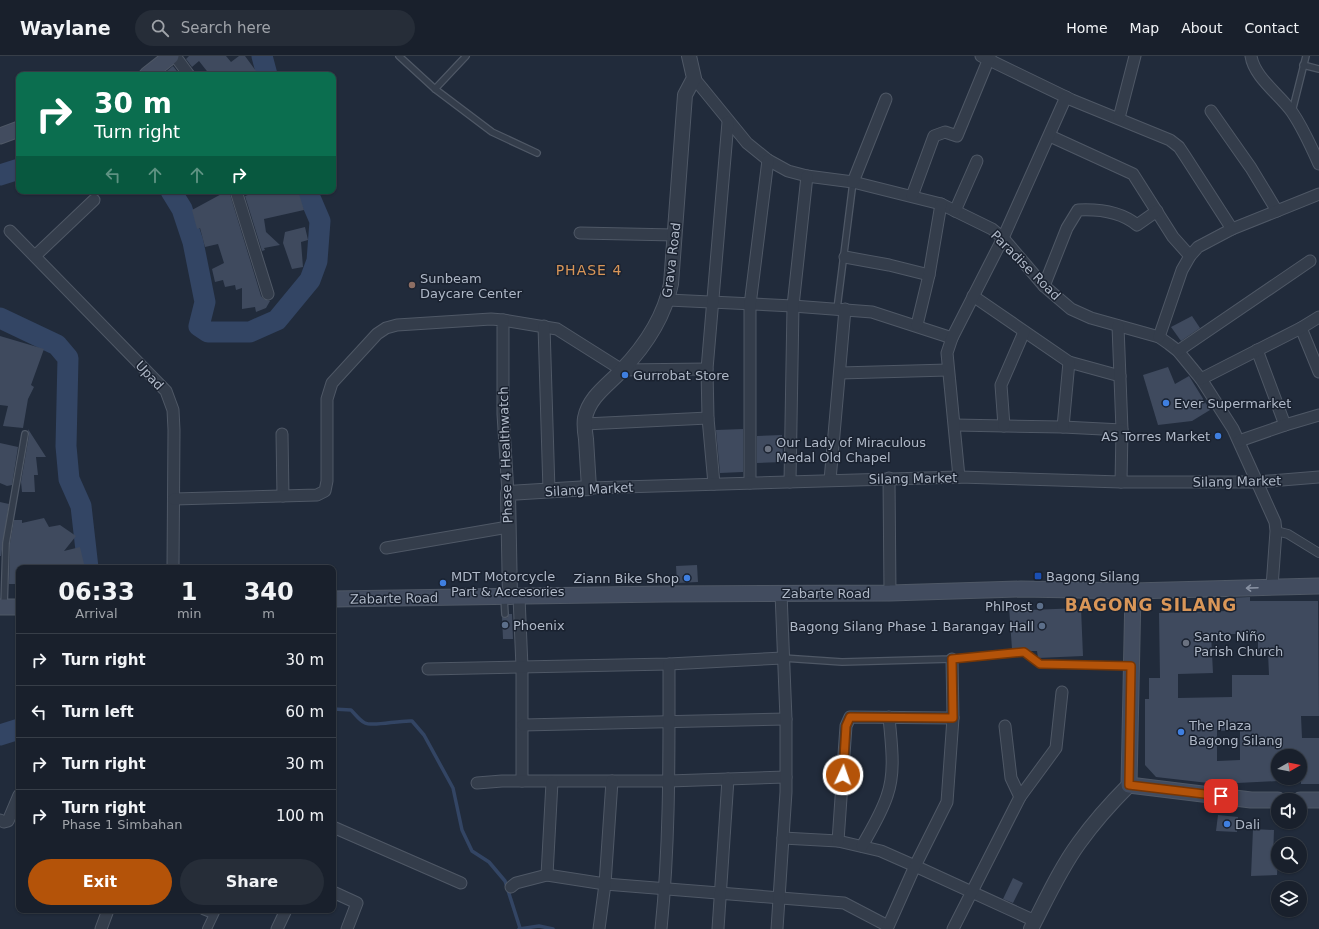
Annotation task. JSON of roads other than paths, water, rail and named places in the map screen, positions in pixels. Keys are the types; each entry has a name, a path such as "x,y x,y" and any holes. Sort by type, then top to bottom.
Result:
{"main road":[{"path":"151,72 171,56"},
{"path":"0,136 16,130"},
{"name":"Zabarte Road","path":"336,599 890,593 1020,589 1133,591 1319,586"},
{"path":"1133,591 1129,785 1251,800 1271,800"},
{"path":"2,607 16,607"},
{"path":"1307,800 1319,800"}],"street":[{"path":"174,56 187,72"},
{"name":"Paradise Road","path":"690,56 694,78 728,122 747,143 768,160 788,171 807,176 854,182 941,204 992,229 1003,238 1044,286 1076,312 1159,338 1178,351 1201,378 1239,442 1275,522 1276,532 1272,587"},
{"path":"1118,118 1134,56"},
{"path":"1251,56 1253,64 1260,76 1292,112 1310,144 1319,164"},
{"path":"912,196 934,136 945,132 958,136 986,57 1066,97 1170,140 1179,147 1232,229"},
{"name":"Grava Road","path":"589,488 585,418 589,406 600,391 622,370 650,334 668,300 671,284 685,95 694,78"},
{"path":"959,477 947,353 952,338 1003,238 1050,136 1066,97"},
{"path":"854,182 886,98"},
{"path":"1211,111 1251,168 1277,211"},
{"path":"714,484 708,418 707,369 728,122"},
{"path":"1050,136 1130,172 1136,178 1173,237 1190,256"},
{"path":"750,483 750,305 768,160"},
{"path":"955,211 977,161"},
{"path":"790,482 793,306 807,176"},
{"path":"237,194 268,294"},
{"path":"1159,338 1182,270 1190,256 1198,247 1232,229 1319,194"},
{"path":"35,256 94,200"},
{"path":"917,325 929,276 941,204"},
{"path":"1044,286 1067,228 1078,210 1097,209 1128,217 1137,224 1156,212"},
{"name":"Upad","path":"10,231 166,391 173,410 174,565"},
{"path":"580,233 675,235"},
{"path":"845,257 888,265 929,276"},
{"path":"1178,351 1310,261"},
{"path":"973,296 1069,362 1120,376"},
{"path":"668,300 793,306 872,312 917,325 952,338"},
{"path":"830,480 840,373 841,309"},
{"path":"1201,378 1302,328 1319,317"},
{"path":"174,500 317,495 325,490 327,481 327,399 332,383 377,334 386,328 397,325 500,320 544,326 562,332 622,370 707,369"},
{"name":"Phase 4 Healthwatch","path":"500,320 511,597"},
{"path":"544,326 549,490"},
{"path":"1118,326 1122,430 1121,482"},
{"path":"1302,328 1319,372"},
{"path":"1004,426 1001,385 1024,332"},
{"path":"1257,350 1285,424"},
{"path":"1063,427 1069,362"},
{"path":"840,373 948,370"},
{"path":"1239,442 1285,424 1319,415"},
{"path":"585,424 708,418"},
{"path":"955,425 1063,427 1122,430"},
{"path":"282,434 283,496"},
{"name":"Silang Market","path":"508,493 589,488 889,478 959,477 1121,482 1257,482 1319,477"},
{"path":"889,478 890,593"},
{"path":"386,548 508,527"},
{"path":"1276,532 1288,534 1319,553"},
{"path":"777,929 786,777 786,719 781,593"},
{"path":"511,597 522,667 522,781"},
{"path":"428,669 669,664 783,658"},
{"path":"511,887 516,883 547,875 605,884 844,903 888,927 915,866 947,802 953,718 952,659"},
{"path":"661,929 665,889 669,781 669,664"},
{"path":"952,929 1020,797 1058,744 1062,692"},
{"path":"838,841 848,720 850,717 953,718"},
{"path":"862,846 881,811 891,780 889,717"},
{"path":"523,725 786,719"},
{"path":"1005,726 1011,778 1020,797"},
{"path":"477,783 522,781 669,781 786,777"},
{"path":"718,929 728,779"},
{"path":"599,929 605,884 612,781"},
{"path":"547,875 552,782"},
{"path":"783,838 838,841 862,846 915,866 971,892 1033,925 1078,843 1099,816 1129,785"},
{"path":"0,820 4,822 8,821 16,802"},
{"path":"336,827 461,883"},
{"path":"336,893 357,903 347,929"},
{"path":"101,929 107,913"},
{"path":"207,929 214,913"},
{"path":"277,929 285,913"}],"lane":[{"path":"399,56 435,90 492,132 537,153"},
{"path":"435,90 466,56"},
{"path":"1292,112 1306,56"},
{"path":"1304,65 1319,69"},
{"path":"841,309 845,257 854,182"},
{"path":"2,607 6,544 25,434"},
{"path":"505,614 511,597"},
{"path":"783,658 842,662 952,659 1024,652 1040,664 1131,666"}],"waterway":[{"path":"262,56 266,72"},
{"path":"0,175 16,170"},
{"path":"173,194 182,209 193,242 205,302 199,326 208,332 250,332 277,320 310,280 317,261 320,221 311,200 306,194"},
{"path":"0,318 57,345 68,358 66,446 69,479 81,506 88,565"},
{"path":"336,709 351,710 361,721 369,724 412,721 424,735 453,788 462,830 472,851 489,862 505,881 520,928"},
{"path":"0,735 16,730"},
{"path":"519,929 539,926 553,929"}],"place":[{"name":"Sunbeam Daycare Center","path":"412,285"},
{"name":"Gurrobat Store","path":"625,375"},
{"name":"Ever Supermarket","path":"1166,403"},
{"name":"AS Torres Market","path":"1218,436"},
{"name":"Our Lady of Miraculous Medal Old Chapel","path":"768,449"},
{"name":"Bagong Silang","path":"1038,576"},
{"name":"Ziann Bike Shop","path":"687,578"},
{"name":"MDT Motorcycle Part & Accesories","path":"443,583"},
{"name":"PhlPost","path":"1040,606"},
{"name":"Phoenix","path":"505,625"},
{"name":"Bagong Silang Phase 1 Barangay Hall","path":"1042,626"},
{"name":"Santo Niño Parish Church","path":"1186,643"},
{"name":"The Plaza Bagong Silang","path":"1181,732"},
{"name":"Dali","path":"1227,824"}],"district":[{"name":"PHASE 4","path":"589,270"},
{"name":"BAGONG SILANG","path":"1151,605"}]}
